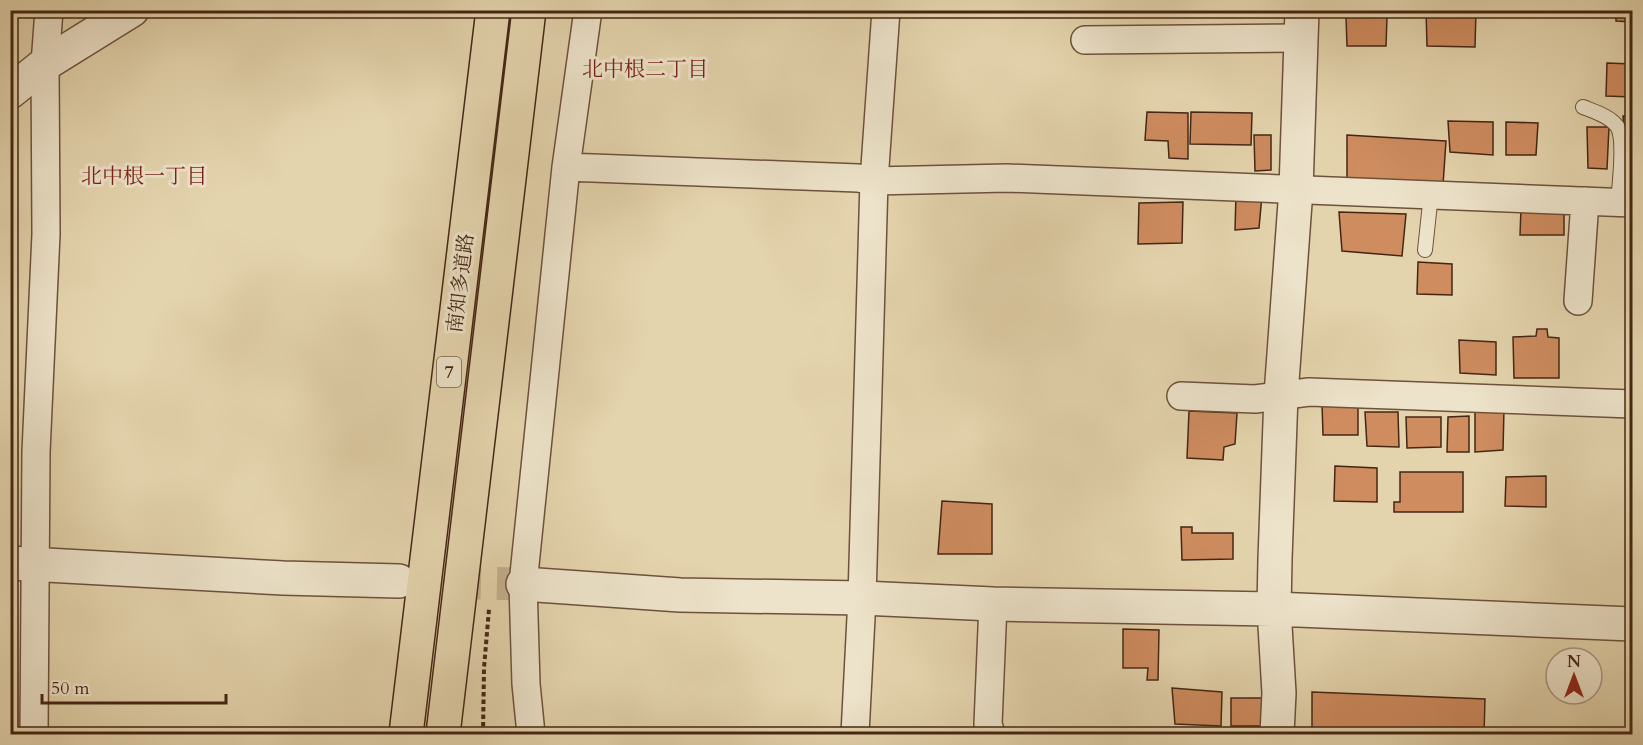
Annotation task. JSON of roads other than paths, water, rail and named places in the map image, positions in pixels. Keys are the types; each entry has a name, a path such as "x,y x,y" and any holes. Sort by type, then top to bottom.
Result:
{"highway":[{"name":"南知多道路","path":"406,735 493,10"},
{"name":"南知多道路","path":"442,735 529,10"}],"street":[{"path":"34,735 23,564 36,453 46,234 45,64 49,10"},
{"path":"10,93 45,64 132,10"},
{"path":"531,735 526,684 523,584 566,167 588,10"},
{"path":"855,735 862,598 874,181 886,10"},
{"path":"1084,40 1301,24 1296,189 1281,395 1274,609 1279,693 1277,735"},
{"path":"566,167 858,178 874,181 1007,178 1625,203"},
{"path":"1578,301 1585,201"},
{"path":"1181,396 1255,399 1309,392 1632,404"},
{"path":"23,564 283,578 399,581"},
{"path":"523,584 680,595 1274,609 1632,624"},
{"path":"992,735 988,724 993,604"}],"lane":[{"path":"1583,107 1608,118 1618,128 1625,203"},
{"path":"1425,250 1431,194"}],"tunnel":[{"path":"399,581 523,584"}],"district":[{"name":"北中根二丁目","path":"645,69"},
{"name":"北中根一丁目","path":"144,176"}]}
